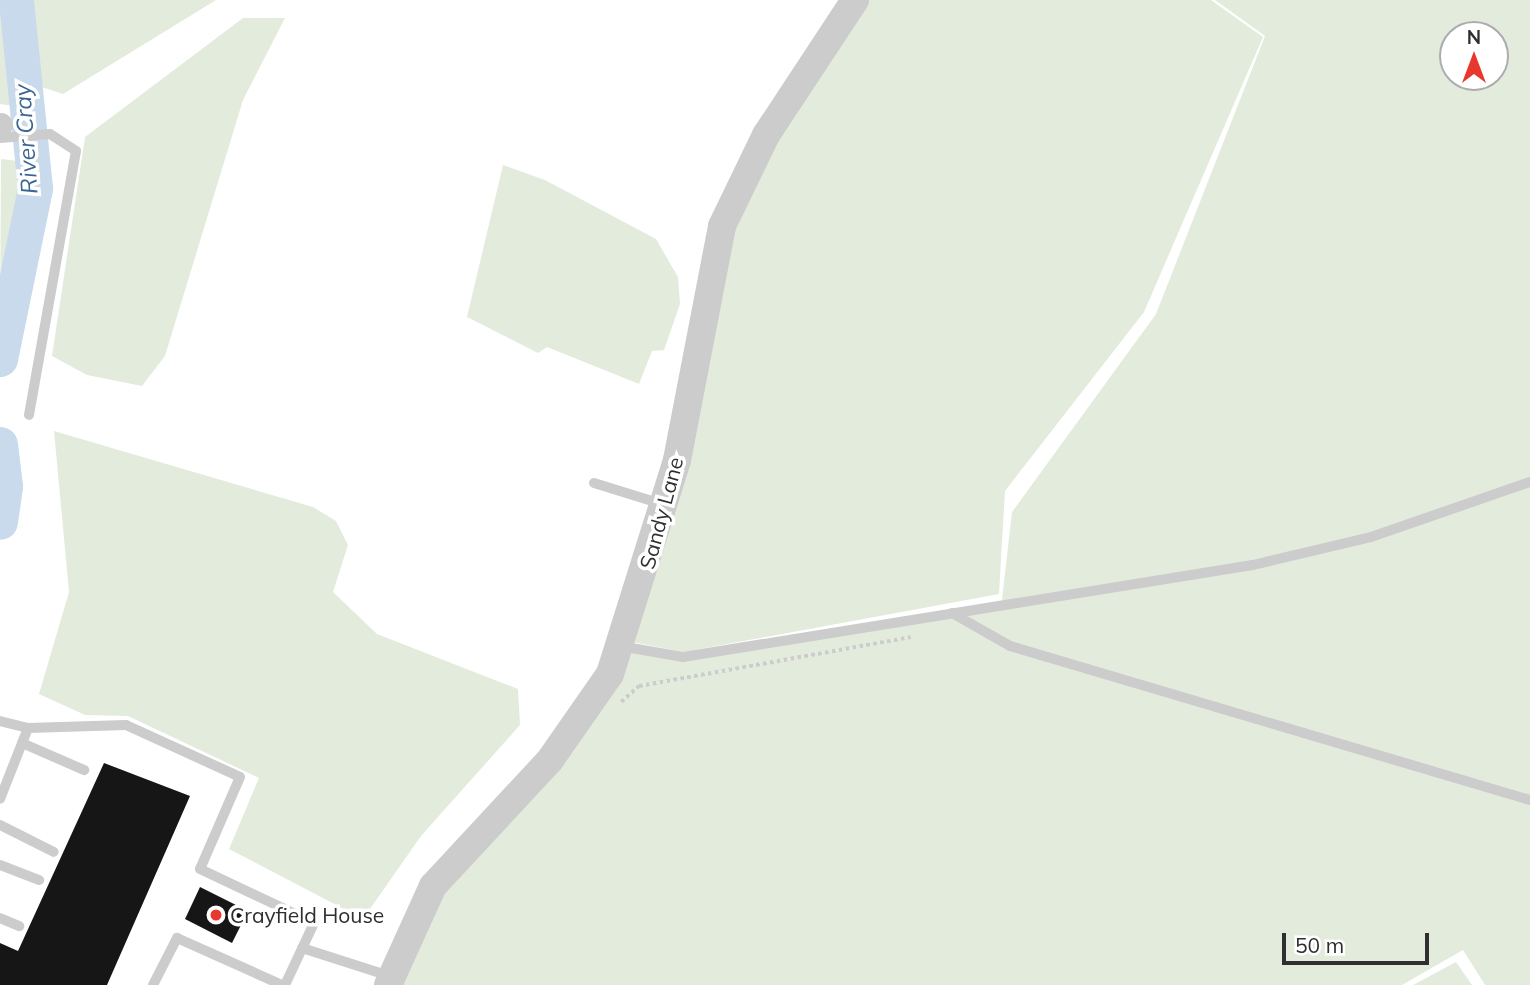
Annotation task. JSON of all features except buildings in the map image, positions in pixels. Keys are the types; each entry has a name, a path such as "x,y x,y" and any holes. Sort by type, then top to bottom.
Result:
{"street":[{"name":"Sandy Lane","path":"389,981 433,886 550,760 610,674 664,505 722,226 766,135 855,0"}],"lane":[{"path":"3,132 36,131 76,151 29,415"},
{"path":"620,646 682,657 1253,565 1371,537 1530,482"},
{"path":"594,483 664,505"},
{"path":"952,613 1023,650 1530,800"},
{"path":"0,721 28,728 126,725 240,778 200,869 314,923 284,985 177,938 153,985"},
{"path":"0,799 28,728"},
{"path":"22,743 84,770"},
{"path":"0,825 54,852"},
{"path":"0,865 39,880"},
{"path":"0,918 19,926"},
{"path":"302,948 389,981"}],"path":[{"path":"619,704 639,686 914,637"}],"green space":[{"path":"0,0 216,0 63,94 8,76 15,106 0,104"},
{"path":"857,0 1211,0 1263,37 1144,312 1005,491 999,594 684,652 627,641 725,226"},
{"path":"1215,0 1530,0 1530,985 1485,985 1463,950 1402,985 390,985 419,913 625,651 685,661 1001,608 1012,512 1156,314 1265,36"},
{"path":"243,18 285,18 243,100 165,356 142,386 87,375 52,356 85,137"},
{"path":"1,159 26,162 27,185 0,336"},
{"path":"503,165 545,180 656,239 678,277 680,304 664,350 652,351 639,384 547,347 538,353 467,317"},
{"path":"54,431 313,507 336,521 348,545 333,592 377,634 518,689 520,725 421,836 363,919 229,849 259,778 128,716 85,715 39,694 69,592"},
{"path":"1456,962 1472,985 1413,985"}],"waterway":[{"name":"River Cray","path":"0,359 35,188 16,0"},
{"name":"River Cray","path":"0,444 5,486 0,522"}],"place":[{"name":"Crayfield House","path":"216,915"}]}
